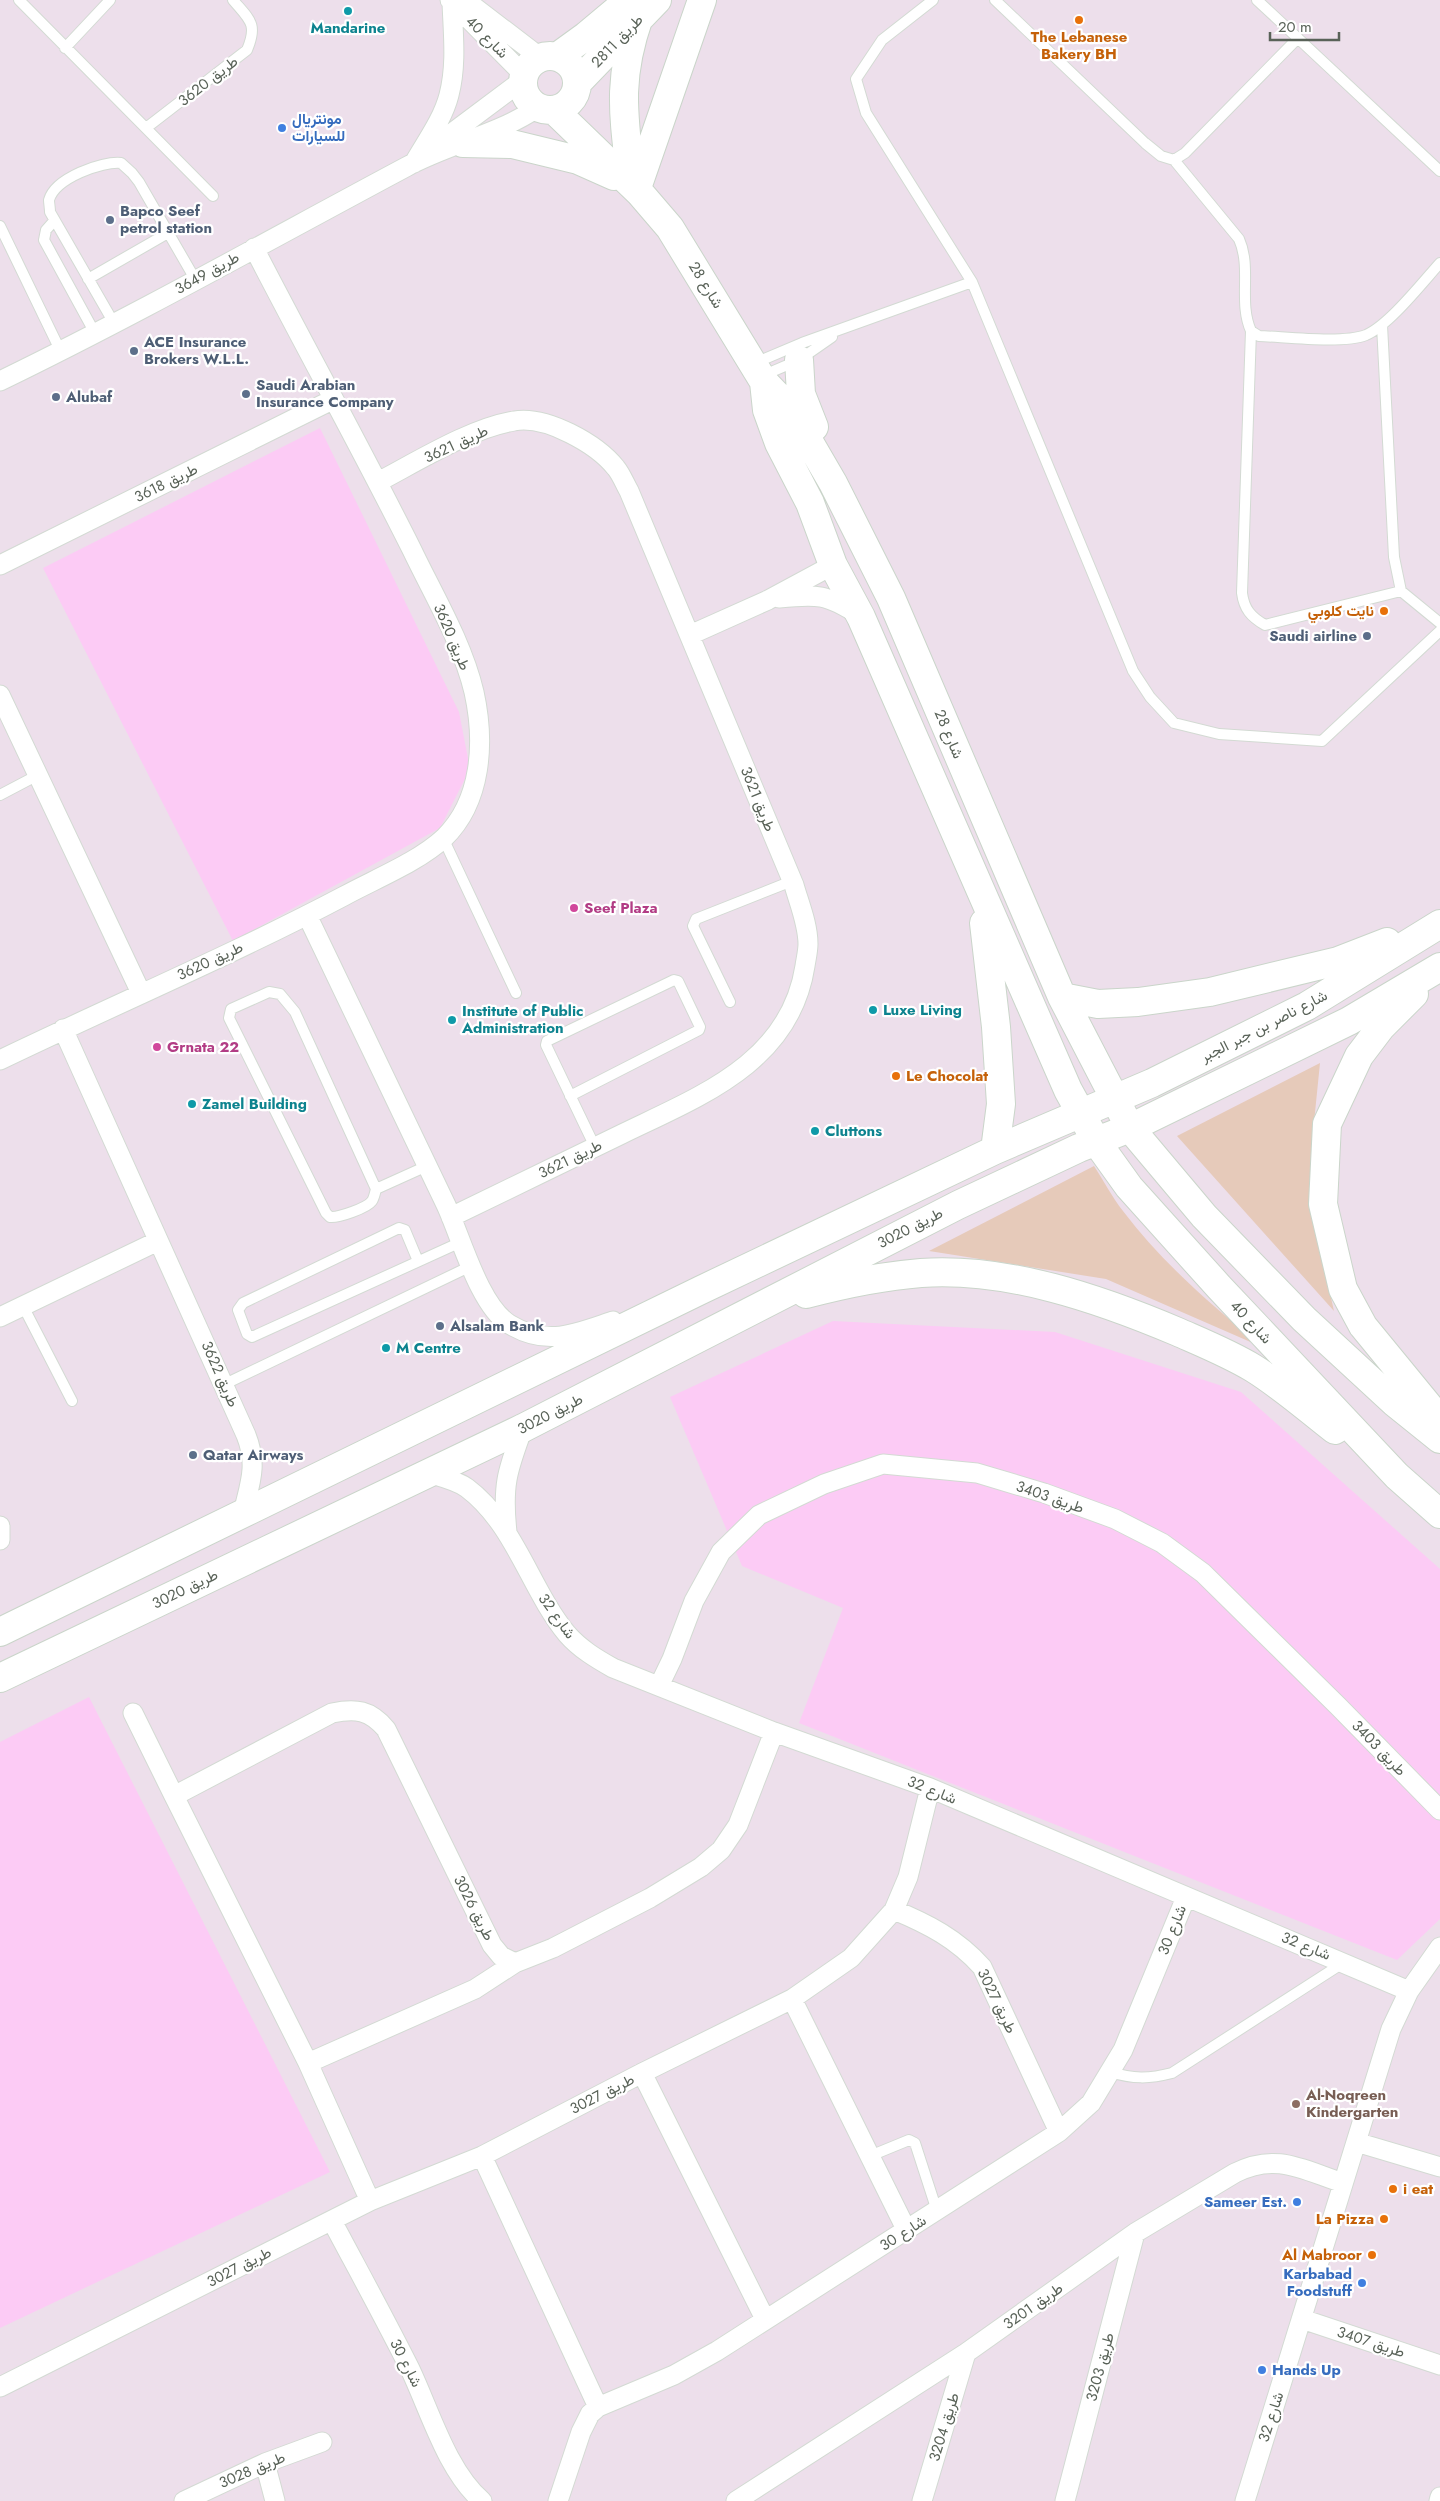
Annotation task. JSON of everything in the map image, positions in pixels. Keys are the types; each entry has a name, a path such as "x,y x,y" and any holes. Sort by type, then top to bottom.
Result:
{"street":[{"path":"635,183 702,0"},
{"path":"414,163 432,132 449,96 455,51 456,1"},
{"name":"شارع 40","path":"456,1 536,67"},
{"path":"635,183 622,100 625,67 642,6"},
{"name":"طريق 2811","path":"536,67 586,36 642,6"},
{"name":"طريق 2811","path":"561,99 642,6"},
{"path":"572,66 561,99 526,96 536,67 572,66"},
{"name":"طريق 3649","path":"414,163 536,67"},
{"name":"شارع 28","path":"561,99 635,183 675,236 760,374 790,409 833,483 891,598 1062,997 1114,1098"},
{"name":"طريق 3649","path":"0,382 115,325 195,279 414,163 521,119 561,99"},
{"path":"463,143 512,144 578,160 635,183"},
{"name":"طريق 3620","path":"0,1060 307,915 420,855 443,838 464,813 473,793 480,749 474,694 461,651 378,482 332,400 254,248"},
{"path":"799,360 802,394 833,483"},
{"name":"شارع 28","path":"760,374 772,426 810,503 833,565 861,617 981,896 1068,1090 1081,1114"},
{"name":"طريق 3618","path":"0,565 332,400"},
{"name":"طريق 3621","path":"378,482 487,427 517,420 539,423 570,433 594,448 616,468 629,491 792,881 802,912 808,943 803,980 792,1011 771,1044 741,1070 700,1096 452,1217"},
{"path":"690,635 768,600 833,565 863,579 891,598"},
{"path":"768,600 822,596 844,605 861,617"},
{"path":"0,695 141,993"},
{"path":"981,896 1000,1067 1001,1104 996,1150"},
{"path":"307,915 452,1217 471,1266 488,1300 507,1322 532,1336 560,1338 701,1290"},
{"path":"1062,997 1098,1004 1138,1002 1210,992 1338,960 1440,923"},
{"name":"شارع ناصر بن جبر الجبر","path":"1081,1114 1152,1083 1307,1006 1440,923"},
{"path":"1440,968 1381,1027 1359,1056 1326,1124 1323,1204 1344,1289 1363,1326 1440,1420"},
{"name":"شارع ناصر بن جبر الجبر","path":"1096,1141 1130,1128 1349,1021 1440,968"},
{"name":"طريق 3622","path":"63,1030 225,1384 252,1451 254,1468 243,1513"},
{"path":"1114,1098 1130,1128 1204,1216 1304,1319 1394,1402 1440,1438"},
{"path":"0,1632 701,1290 996,1150 1081,1114"},
{"name":"شارع 40","path":"1081,1114 1096,1141 1129,1187 1219,1287 1397,1476 1440,1514"},
{"name":"طريق 3020","path":"0,1678 523,1428 958,1205 1096,1141"},
{"path":"0,1317 158,1241"},
{"path":"763,1305 852,1282 923,1273 1000,1276 1072,1294 1135,1314 1201,1342 1253,1368 1397,1476"},
{"path":"507,1532 505,1488 511,1461 523,1428"},
{"name":"طريق 3403","path":"659,1686 672,1660 694,1601 721,1552 759,1515 824,1484 883,1464 926,1466 977,1473 1044,1493 1115,1519 1162,1543 1203,1573 1440,1810"},
{"path":"428,1473 456,1481 466,1488 507,1532"},
{"path":"0,1526 0,1540"},
{"name":"شارع 32","path":"507,1532 550,1611 568,1636 598,1659 659,1686 774,1732 930,1788 1409,1991"},
{"name":"طريق 3026","path":"174,1796 332,1713 351,1710 366,1714 378,1720 386,1729 492,1945 501,1956 515,1963"},
{"path":"134,1713 308,2063 370,2202"},
{"path":"308,2063 475,1989 515,1963 553,1948 650,1898 701,1867 721,1850 738,1826 774,1732"},
{"name":"طريق 3027","path":"0,2387 370,2202 482,2156 642,2073 792,1999 851,1958 894,1910 908,1877 930,1788"},
{"name":"شارع 30","path":"598,2407 674,2375 907,2231 1058,2132 1091,2103 1123,2050 1186,1897"},
{"name":"طريق 3027","path":"894,1910 926,1923 947,1936 966,1949 982,1967 1058,2132"},
{"name":"شارع 32","path":"1245,2501 1391,2028 1409,1991 1440,1947"},
{"path":"792,1999 907,2231"},
{"name":"طريق 3027","path":"642,2073 765,2319"},
{"path":"1356,2142 1440,2167"},
{"path":"482,2156 598,2407 590,2414 583,2427 558,2501"},
{"name":"طريق 3201","path":"736,2501 966,2353 1135,2233 1249,2166 1264,2162 1280,2162 1343,2183"},
{"name":"شارع 30","path":"332,2221 410,2369 455,2467 470,2491 482,2501"},
{"name":"طريق 3203","path":"1065,2501 1135,2233"},
{"name":"طريق 3407","path":"1302,2320 1440,2365"},
{"name":"طريق 3204","path":"922,2501 966,2353"},
{"name":"طريق 3028","path":"184,2501 265,2463 322,2442"},
{"path":"265,2463 275,2501"},
{"path":"1439,2501 1440,2497"}],"lane":[{"path":"19,0 213,196"},
{"path":"65,48 110,0"},
{"name":"طريق 3620","path":"146,128 247,50 254,35 250,21 233,0"},
{"path":"933,0 882,40 856,79 866,113 972,282 1133,671 1150,697 1174,723 1219,734 1322,741 1440,631"},
{"path":"995,0 1145,143 1161,156 1174,160 1239,239 1245,253 1246,320 1251,331 1242,593 1248,611 1254,619 1265,624 1401,590"},
{"path":"1257,0 1440,171"},
{"path":"1174,160 1185,153 1298,38"},
{"path":"115,325 54,222 49,200 55,189 66,180 99,164 121,163 139,182 195,279"},
{"path":"54,222 46,230 44,240 96,335"},
{"path":"0,226 61,352"},
{"path":"88,279 168,234"},
{"path":"1251,331 1259,336 1348,339 1366,335 1382,325 1440,264"},
{"path":"760,374 802,343 972,282"},
{"path":"1382,325 1386,360 1394,557 1401,590 1440,623"},
{"path":"760,374 799,360 840,330"},
{"path":"0,795 38,776"},
{"path":"443,838 516,992"},
{"path":"730,1002 693,926 694,922 696,919 792,881"},
{"path":"570,1096 699,1030 700,1027 678,981 666,984 547,1041 546,1045 570,1096 596,1147"},
{"path":"269,992 280,994 289,1003 376,1189 374,1199 368,1204 336,1218 330,1217 326,1213 229,1018 231,1009 269,992"},
{"path":"376,1189 427,1166"},
{"path":"418,1261 404,1230 399,1228 244,1303 238,1310 247,1334 252,1337 461,1242"},
{"path":"225,1384 471,1266"},
{"path":"23,1306 72,1401"},
{"path":"1110,2072 1138,2078 1152,2078 1172,2074 1344,1962"},
{"path":"870,2156 909,2140 914,2143 937,2211"}],"shaded area":[{"path":"1320,1063 1311,1152 1309,1201 1334,1311 1177,1136"},
{"path":"1094,1166 1119,1206 1154,1248 1206,1299 1262,1347 1106,1279 929,1251"}],"sand":[{"path":"320,428 459,712 470,769 440,828 233,941 43,568"},
{"path":"833,1321 1055,1332 1241,1392 1440,1569 1440,1919 1397,1960 799,1723 843,1608 742,1566 670,1397"},
{"path":"89,1697 330,2172 0,2328 0,1742"}],"place":[{"name":"Mandarine","path":"348,11"},
{"name":"The Lebanese Bakery BH","path":"1079,20"},
{"name":"مونتريال للسيارات","path":"282,128"},
{"name":"Bapco Seef petrol station","path":"110,220"},
{"name":"ACE Insurance Brokers W.L.L.","path":"134,351"},
{"name":"Saudi Arabian Insurance Company","path":"246,394"},
{"name":"Alubaf","path":"56,397"},
{"name":"نايت كلوبي","path":"1384,611"},
{"name":"Saudi airline","path":"1367,636"},
{"name":"Seef Plaza","path":"574,908"},
{"name":"Luxe Living","path":"873,1010"},
{"name":"Institute of Public Administration","path":"452,1020"},
{"name":"Grnata 22","path":"157,1047"},
{"name":"Le Chocolat","path":"896,1076"},
{"name":"Zamel Building","path":"192,1104"},
{"name":"Cluttons","path":"815,1131"},
{"name":"Alsalam Bank","path":"440,1326"},
{"name":"M Centre","path":"386,1348"},
{"name":"Qatar Airways","path":"193,1455"},
{"name":"Al-Noqreen Kindergarten","path":"1296,2104"},
{"name":"i eat","path":"1393,2189"},
{"name":"Sameer Est.","path":"1297,2202"},
{"name":"La Pizza","path":"1384,2219"},
{"name":"Al Mabroor","path":"1372,2255"},
{"name":"Karbabad Foodstuff","path":"1362,2283"},
{"name":"Hands Up","path":"1262,2370"}]}
